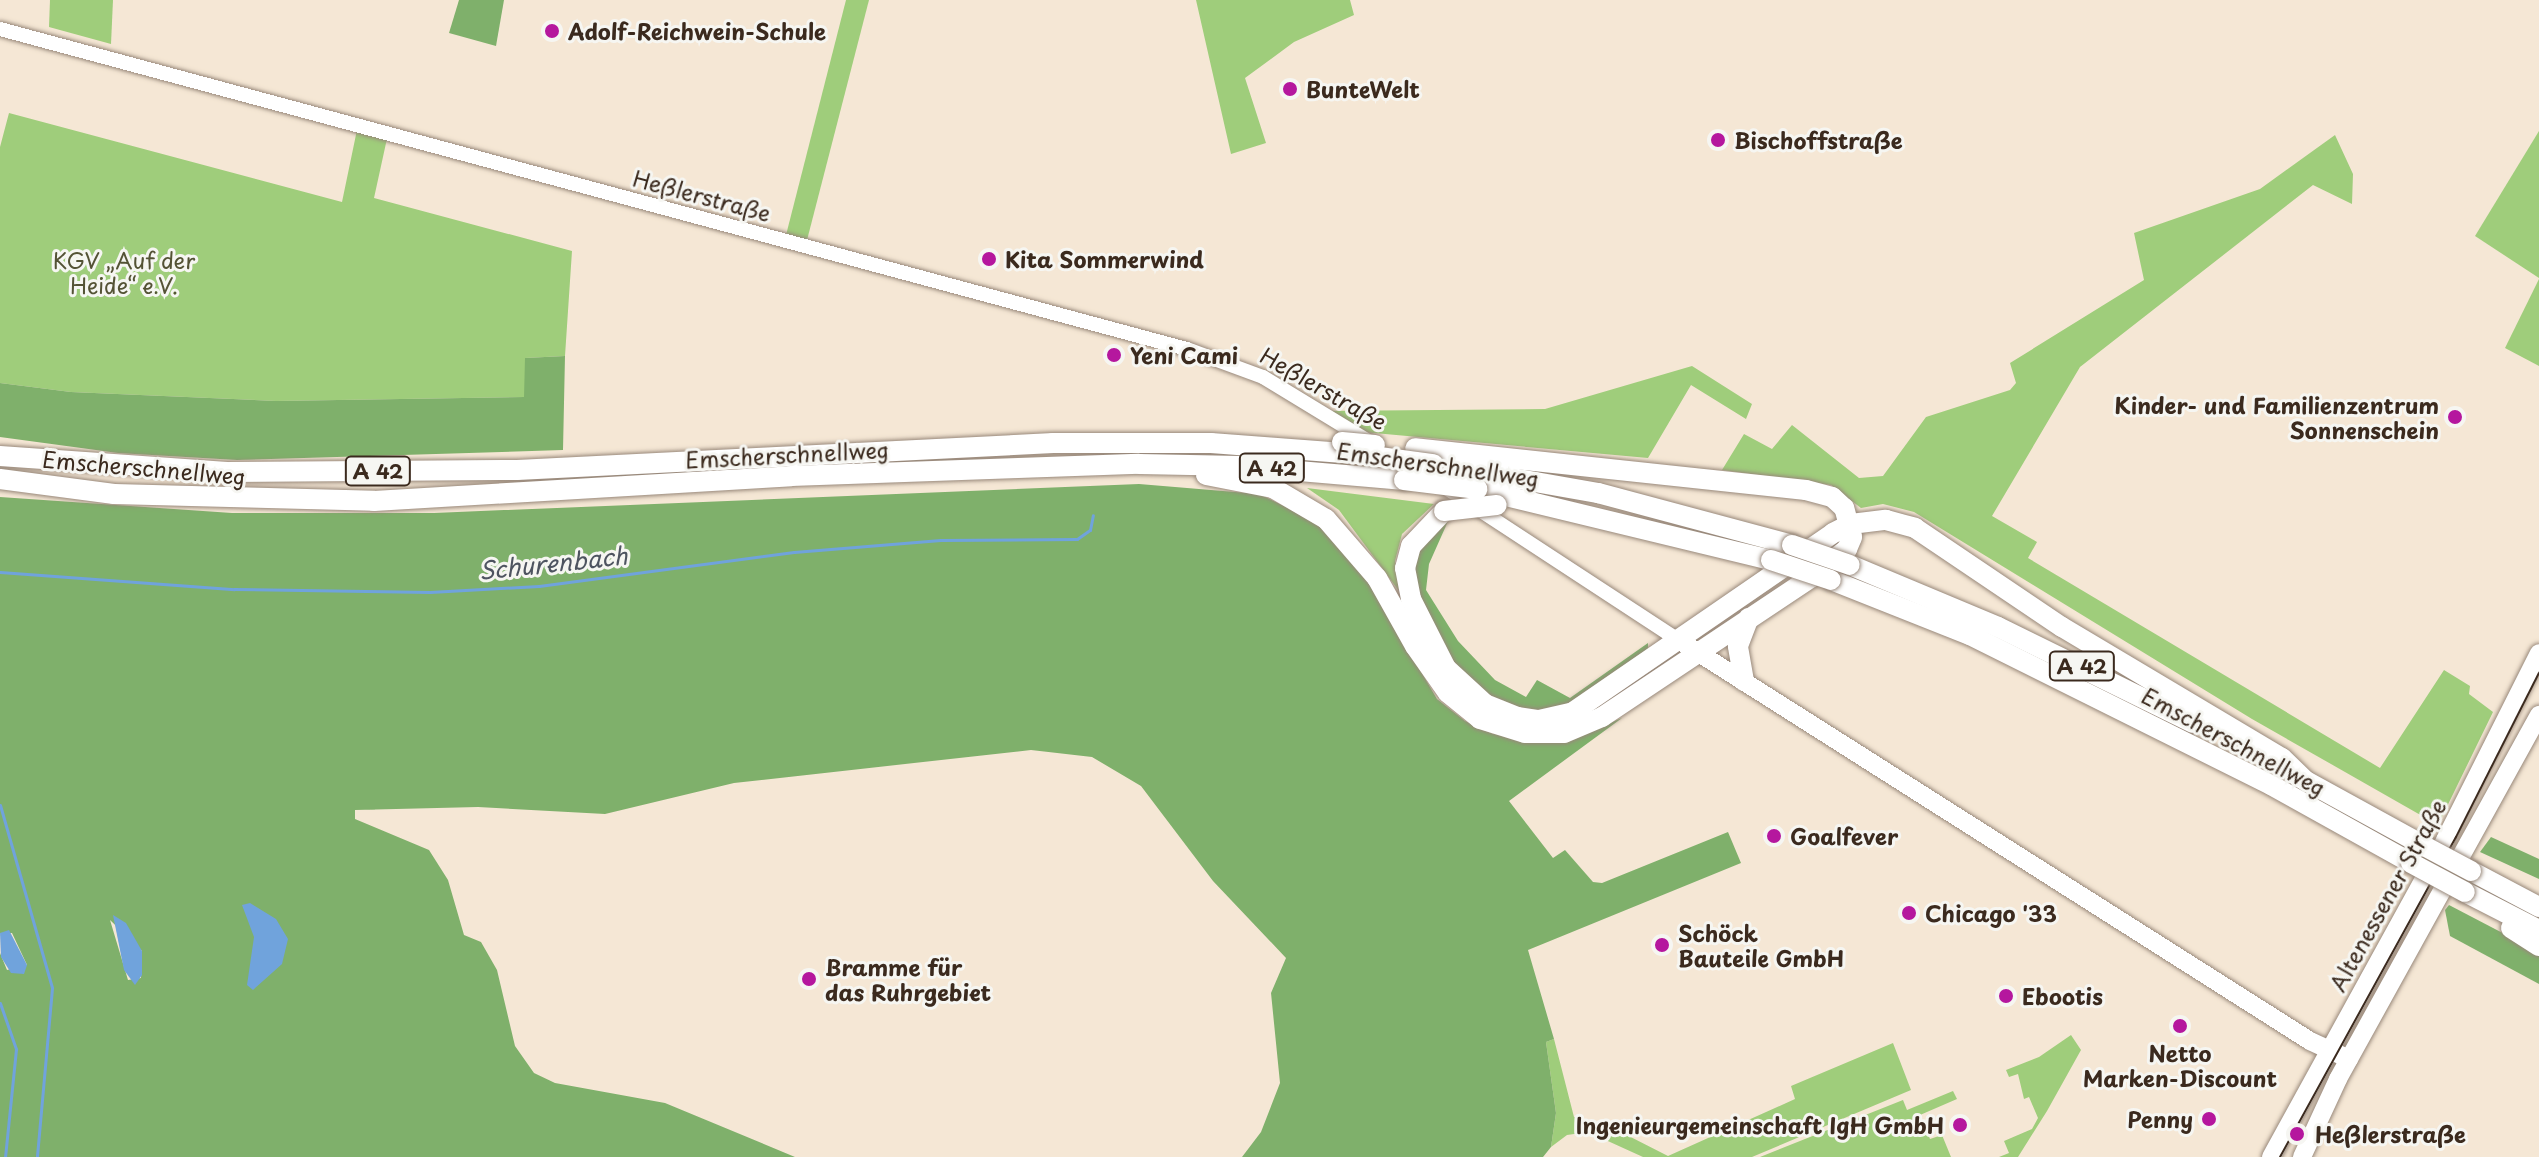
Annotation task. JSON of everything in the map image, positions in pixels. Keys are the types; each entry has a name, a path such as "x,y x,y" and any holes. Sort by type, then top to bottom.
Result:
{"highway":[{"name":"Emscherschnellweg","path":"0,456 214,471 393,471 517,470 967,445 1349,448 1598,493 1792,545 1850,565 2102,675 2539,907"},
{"path":"1139,464 1273,488 1299,499 1354,547 1448,693 1498,727 1547,734 1586,726 1700,653 1847,549 1851,524 1832,497 1806,490 1415,448 1349,448"},
{"name":"Emscherschnellweg","path":"0,479 114,494 374,501 791,476 1139,464 1255,467 1477,489 1623,520 1771,560 1831,580 1970,635 2271,785 2539,930"},
{"path":"1623,520 1613,526 1497,505 1461,505 1444,511 1411,546 1407,583 1425,633 1446,668 1485,704 1517,717 1563,717 1851,524 1886,520 1915,528 2088,644 2282,758 2306,781"},
{"path":"1744,681 1738,646 1749,618"},
{"path":"2485,903 2517,934 2539,946"}],"main road":[{"name":"Heßlerstraße","path":"1680,641 2327,1050 2349,1059"},
{"name":"Altenessener Straße","path":"2271,1157 2327,1050 2439,853 2539,653"},
{"path":"2302,1157 2349,1059 2539,715"}],"street":[{"name":"Heßlerstraße","path":"0,29 1218,359 1263,377 1487,512 1680,641"}],"green space":[{"path":"50,0 113,0 111,44 49,27"},
{"path":"459,0 504,0 496,46 449,33"},
{"path":"846,0 869,0 806,244 785,239"},
{"path":"1196,0 1350,0 1354,15 1294,42 1245,78 1266,143 1231,154"},
{"name":"KGV „Auf der Heide“ e.V.","path":"9,113 342,202 358,125 388,134 374,198 572,251 565,356 525,358 525,397 276,401 71,392 0,383 0,147"},
{"path":"2539,131 2539,278 2475,236"},
{"path":"2335,135 2353,174 2352,204 2313,185 2080,367 1992,516 2037,542 2028,558 2380,768 2444,670 2470,686 2469,694 2493,712 2438,825 2252,719 1914,512 1883,504 1861,508 1831,485 1722,470 1744,434 1772,449 1792,425 1859,478 1883,476 1926,417 2010,390 2016,383 2010,363 2144,280 2134,233 2260,189"},
{"path":"2539,279 2539,366 2505,348"},
{"path":"565,356 563,450 237,460 118,453 0,437 0,383 71,392 276,401 524,397 525,358"},
{"path":"1692,366 1752,404 1746,419 1691,385 1648,458 1352,431 1320,411 1545,409"},
{"path":"1139,484 1259,494 1323,525 1369,583 1437,699 1465,721 1493,734 1565,741 1622,718 1509,801 1553,858 1565,850 1593,882 1602,883 1728,832 1741,863 1528,950 1554,1039 1546,1042 1556,1113 1551,1147 1543,1157 1242,1157 1261,1132 1280,1083 1271,993 1286,958 1213,881 1141,786 1092,757 1031,750 734,783 605,814 478,807 355,810 355,819 429,850 448,880 464,935 481,942 497,970 515,1046 534,1073 555,1083 665,1103 795,1157 0,1157 0,953 7,970 27,965 12,933 0,933 0,497 232,513 434,513","holes":["110,920 142,951 141,978 128,980"]},
{"path":"1307,488 1434,504 1402,534 1395,561 1399,591 1339,510"},
{"path":"1449,519 1429,564 1426,590 1458,641 1495,680 1526,697 1537,680 1570,698 1648,643 1648,650 1563,709 1517,711 1466,682 1414,593 1414,553"},
{"path":"2491,837 2539,859 2539,879 2480,852"},
{"path":"2449,905 2539,952 2539,984 2450,936 2445,910"},
{"path":"2071,1035 2081,1050 2047,1111 2018,1157 1999,1157 2009,1153 2004,1141 2032,1129 2038,1118 2029,1097 2024,1099 2018,1074 2009,1077 2006,1070 2039,1057"},
{"path":"1554,1039 1574,1117 1609,1126 1668,1156 1795,1099 1791,1086 1893,1043 1911,1090 1752,1157 1643,1157 1588,1132 1567,1135 1551,1147 1556,1113 1546,1042"},
{"path":"1953,1091 1957,1099 1920,1115 1930,1139 1942,1135 1951,1157 1760,1157 1903,1100 1907,1110"}],"water":[{"path":"250,903 276,919 288,939 282,964 253,990 247,985 254,937 242,905"},
{"path":"113,915 126,923 142,951 142,975 135,985 124,970"},
{"path":"9,930 27,965 24,974 11,973 1,957 0,933"}],"waterway":[{"name":"Schurenbach","path":"0,572 234,589 430,592 539,586 794,552 941,540 1077,539 1090,530 1093,515"},
{"name":"Schurenbach","path":"0,805 52,988 37,1157"},
{"path":"0,1003 16,1049 5,1157"}],"tram line":[{"path":"2280,1157 2456,837 2539,673"}],"place":[{"name":"Adolf-Reichwein-Schule","path":"552,31"},
{"name":"BunteWelt","path":"1290,89"},
{"name":"Bischoffstraße","path":"1718,140"},
{"name":"Kita Sommerwind","path":"989,259"},
{"name":"Yeni Cami","path":"1114,355"},
{"name":"Kinder- und Familienzentrum Sonnenschein","path":"2455,417"},
{"name":"Goalfever","path":"1774,836"},
{"name":"Chicago '33","path":"1909,913"},
{"name":"Schöck Bauteile GmbH","path":"1662,945"},
{"name":"Bramme für das Ruhrgebiet","path":"809,979"},
{"name":"Ebootis","path":"2006,996"},
{"name":"Netto Marken-Discount","path":"2180,1026"},
{"name":"Penny","path":"2209,1119"},
{"name":"Ingenieurgemeinschaft IgH GmbH","path":"1960,1125"},
{"name":"Heßlerstraße","path":"2297,1134"}]}
